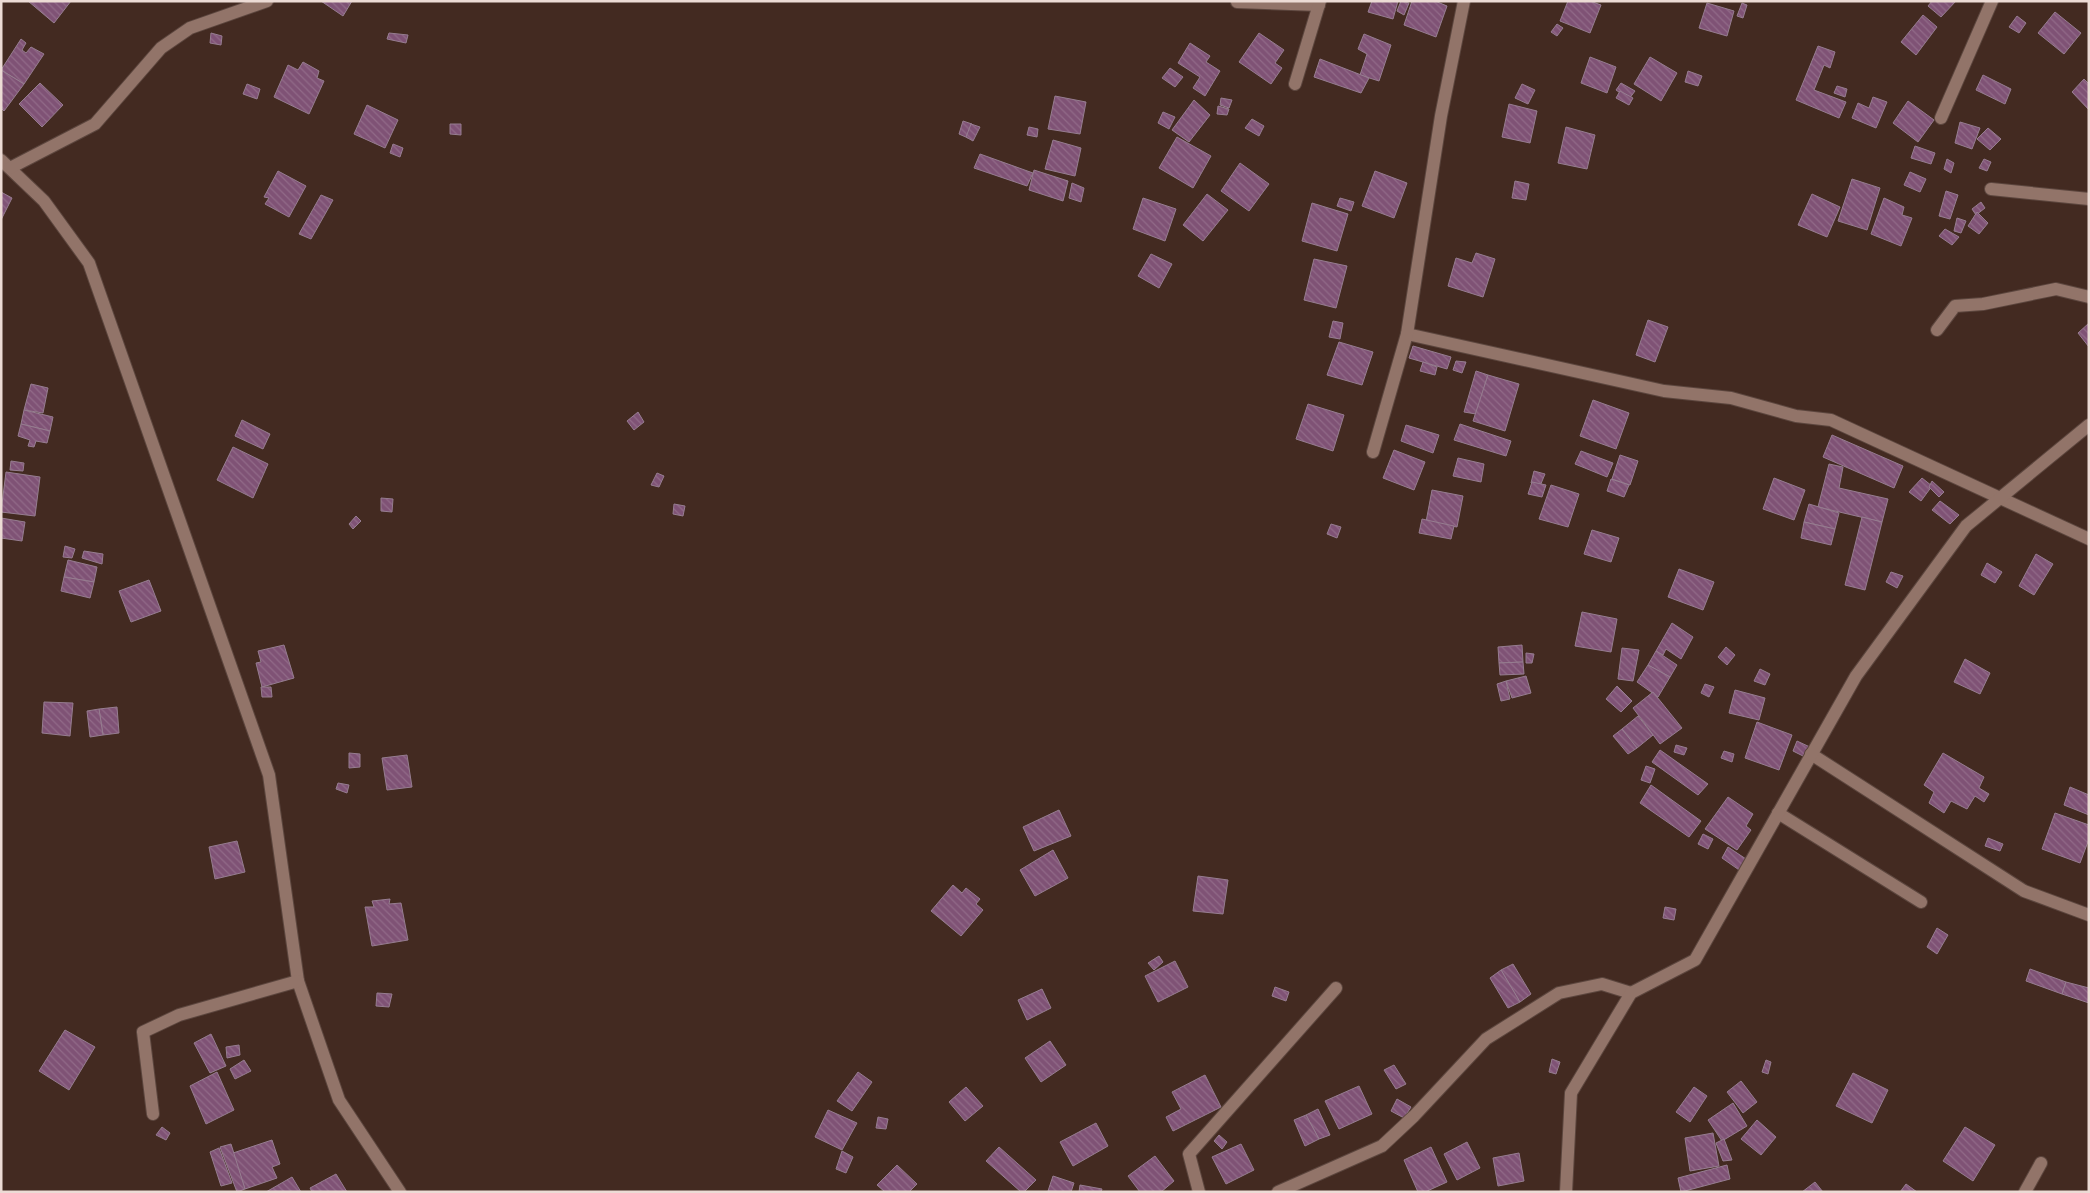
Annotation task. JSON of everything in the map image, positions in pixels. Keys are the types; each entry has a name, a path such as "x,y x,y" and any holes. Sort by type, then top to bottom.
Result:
{"street":[{"path":"267,1 190,28 161,48 95,124 6,164 44,201 89,263 269,775 298,981 339,1100 400,1192"},
{"path":"1373,452 1407,334 1441,116 1464,1"},
{"path":"1941,118 1992,1"},
{"path":"1237,2 1320,3 1295,84"},
{"path":"1991,189 2089,199"},
{"path":"1937,330 1955,306 1983,304 2056,289 2089,297"},
{"path":"1407,334 1664,391 1731,398 1796,416 1831,420 2089,539"},
{"path":"1566,1192 1571,1092 1631,993 1695,960 1856,676 1966,526 2089,424"},
{"path":"1812,754 2024,891 2089,915"},
{"path":"1778,813 1921,902"},
{"path":"153,1114 143,1032 179,1015 298,981"},
{"path":"1278,1192 1382,1146 1486,1039 1559,993 1602,984 1631,993"},
{"path":"1199,1192 1189,1154 1336,988"},
{"path":"2024,1192 2041,1163"}],"building":[{"path":"28,1 71,1 54,23"},
{"path":"321,1 352,1 343,16"},
{"path":"1372,1 1398,1 1393,19 1368,12"},
{"path":"1401,1 1409,3 1404,15 1397,11"},
{"path":"1412,1 1435,1 1447,6 1436,37 1404,25"},
{"path":"1568,1 1590,1 1601,5 1590,33 1560,21"},
{"path":"1932,1 1956,1 1941,17 1928,6"},
{"path":"1707,3 1734,11 1727,36 1699,28"},
{"path":"1742,3 1747,5 1743,18 1737,16"},
{"path":"2055,12 2081,33 2064,54 2038,33"},
{"path":"1923,15 1937,27 1916,55 1901,42"},
{"path":"2017,16 2026,23 2019,33 2009,27"},
{"path":"1557,24 1563,28 1557,36 1551,32"},
{"path":"211,33 222,36 221,45 210,43"},
{"path":"389,33 408,35 406,43 387,39"},
{"path":"1259,33 1284,50 1275,63 1282,68 1271,84 1239,62"},
{"path":"1364,34 1391,45 1379,81 1360,75 1367,54 1358,49"},
{"path":"21,39 26,43 22,50 26,53 31,47 44,54 24,84 1,70"},
{"path":"1190,43 1210,56 1206,62 1220,71 1205,96 1193,88 1200,77 1178,63"},
{"path":"1818,46 1835,52 1830,68 1824,65 1814,90 1846,102 1839,118 1796,100"},
{"path":"1590,57 1616,67 1607,93 1581,83"},
{"path":"1650,57 1677,73 1661,101 1634,84"},
{"path":"1320,59 1369,78 1361,93 1314,77"},
{"path":"303,62 319,71 317,78 324,81 309,114 274,97 288,65 298,70"},
{"path":"1170,68 1183,77 1175,87 1162,78"},
{"path":"1,70 24,84 4,111 1,108"},
{"path":"1688,71 1702,76 1698,86 1685,82"},
{"path":"1983,75 2011,89 2005,104 1976,90"},
{"path":"2084,79 2089,84 2089,110 2072,92"},
{"path":"40,83 63,105 42,127 19,104"},
{"path":"1621,83 1635,91 1629,99 1616,90"},
{"path":"247,84 260,89 257,99 243,94"},
{"path":"1522,84 1535,90 1528,104 1515,98"},
{"path":"1837,86 1847,89 1845,97 1834,93"},
{"path":"1620,91 1633,98 1629,105 1616,98"},
{"path":"1055,96 1086,102 1080,134 1048,129"},
{"path":"1873,97 1887,102 1876,128 1852,118 1858,103 1869,108"},
{"path":"1221,98 1232,100 1229,108 1220,105"},
{"path":"1194,100 1210,115 1189,142 1172,130"},
{"path":"1908,101 1934,120 1918,142 1893,123"},
{"path":"1509,104 1537,111 1530,143 1502,137"},
{"path":"367,105 398,120 385,148 354,134"},
{"path":"1218,106 1229,109 1227,115 1217,114"},
{"path":"1163,112 1175,117 1169,129 1158,123"},
{"path":"1252,119 1264,126 1259,136 1245,128"},
{"path":"963,121 972,124 968,138 959,134"},
{"path":"1960,122 1980,128 1972,149 1955,143"},
{"path":"450,124 461,124 461,135 450,134"},
{"path":"971,124 980,127 973,141 966,137"},
{"path":"1029,127 1038,129 1037,137 1027,135"},
{"path":"1566,127 1595,135 1587,169 1558,163"},
{"path":"1988,128 2001,139 1990,150 1977,139"},
{"path":"1177,137 1211,156 1193,188 1159,168"},
{"path":"1053,140 1081,148 1075,176 1045,169"},
{"path":"393,144 403,148 400,157 390,153"},
{"path":"1915,146 1935,153 1931,164 1911,158"},
{"path":"980,154 1033,173 1027,186 974,168"},
{"path":"1947,159 1954,163 1951,173 1944,169"},
{"path":"1984,159 1991,162 1987,171 1979,168"},
{"path":"1240,163 1269,184 1249,211 1221,191"},
{"path":"1034,170 1068,181 1063,201 1029,190"},
{"path":"278,171 306,186 289,217 265,204 269,198 264,197"},
{"path":"1375,171 1407,183 1394,218 1362,206"},
{"path":"1910,172 1926,179 1920,192 1904,185"},
{"path":"1852,179 1880,188 1867,230 1838,221"},
{"path":"1515,181 1529,184 1526,200 1512,198"},
{"path":"1072,183 1084,188 1081,202 1069,198"},
{"path":"1946,191 1958,195 1950,219 1939,216"},
{"path":"1,192 12,198 1,220"},
{"path":"1207,194 1228,210 1203,241 1183,225"},
{"path":"1812,194 1840,207 1827,237 1798,225"},
{"path":"321,195 333,200 311,239 299,234"},
{"path":"1143,198 1176,209 1165,241 1133,229"},
{"path":"1340,198 1354,202 1351,211 1337,206"},
{"path":"1884,198 1904,207 1902,215 1912,218 1901,246 1871,234"},
{"path":"1981,202 1985,208 1976,215 1972,209"},
{"path":"1312,203 1348,214 1337,251 1302,241"},
{"path":"1977,212 1988,223 1979,234 1968,226"},
{"path":"1957,218 1966,221 1961,233 1954,231"},
{"path":"1945,229 1959,237 1952,245 1939,236"},
{"path":"1476,253 1495,259 1483,297 1448,286 1456,258 1472,263"},
{"path":"1151,254 1172,264 1159,288 1138,276"},
{"path":"1314,259 1347,266 1336,308 1304,300"},
{"path":"1648,320 1668,327 1655,362 1636,355"},
{"path":"1333,321 1343,323 1340,339 1329,337"},
{"path":"2089,323 2089,347 2078,333"},
{"path":"1339,342 1373,352 1362,385 1327,375"},
{"path":"1413,346 1451,357 1447,369 1409,358"},
{"path":"1456,361 1466,362 1462,373 1453,370"},
{"path":"1423,362 1437,367 1435,375 1420,371"},
{"path":"1476,371 1488,375 1476,414 1464,412"},
{"path":"1488,375 1519,384 1505,431 1473,421"},
{"path":"31,384 48,388 43,413 24,410"},
{"path":"1593,400 1629,413 1616,449 1580,436"},
{"path":"1308,404 1344,415 1333,451 1296,439"},
{"path":"24,410 53,417 50,431 21,424"},
{"path":"638,412 644,422 634,430 627,421"},
{"path":"242,420 270,434 263,449 235,436"},
{"path":"21,424 50,431 47,443 36,441 34,447 28,446 30,440 18,436"},
{"path":"1460,424 1511,441 1506,456 1454,440"},
{"path":"1406,425 1439,435 1433,453 1401,441"},
{"path":"1832,435 1903,466 1894,488 1823,457"},
{"path":"233,447 268,464 253,498 217,480"},
{"path":"1394,450 1425,462 1414,490 1383,478"},
{"path":"1581,451 1613,463 1607,477 1575,464"},
{"path":"1620,455 1638,461 1630,485 1612,479"},
{"path":"1458,458 1484,464 1481,482 1453,476"},
{"path":"11,461 24,463 23,471 10,470"},
{"path":"1829,464 1843,467 1839,488 1888,499 1882,522 1818,507"},
{"path":"1534,471 1545,474 1540,486 1531,483"},
{"path":"6,472 40,477 35,516 1,512"},
{"path":"657,473 664,476 659,487 651,485"},
{"path":"1774,478 1805,490 1794,520 1763,509"},
{"path":"1922,478 1932,486 1921,501 1909,492"},
{"path":"1611,479 1629,485 1624,497 1607,491"},
{"path":"1932,481 1944,492 1939,497 1929,487"},
{"path":"1532,482 1546,485 1542,497 1528,494"},
{"path":"1551,485 1579,494 1568,527 1539,519"},
{"path":"1432,490 1463,496 1457,527 1426,522"},
{"path":"381,498 393,499 392,512 381,511"},
{"path":"1940,501 1959,515 1950,524 1932,510"},
{"path":"674,504 685,506 683,516 673,514"},
{"path":"1809,504 1839,513 1835,529 1804,522"},
{"path":"356,516 361,521 353,529 349,524"},
{"path":"1862,517 1882,522 1865,590 1845,585"},
{"path":"1,518 25,522 22,541 1,538"},
{"path":"1422,519 1454,526 1451,539 1419,533"},
{"path":"1804,522 1835,529 1831,545 1801,538"},
{"path":"1331,524 1341,527 1337,538 1327,534"},
{"path":"1592,530 1619,538 1611,562 1584,554"},
{"path":"65,546 75,549 72,558 63,557"},
{"path":"84,551 103,554 102,564 82,558"},
{"path":"2036,554 2053,564 2034,595 2019,586"},
{"path":"68,560 97,567 94,582 64,577"},
{"path":"1987,563 2002,572 1995,583 1981,575"},
{"path":"1679,569 1714,582 1703,610 1668,597"},
{"path":"1891,572 1903,576 1897,588 1886,582"},
{"path":"64,577 94,582 90,598 61,591"},
{"path":"149,580 161,611 131,622 119,591"},
{"path":"1582,612 1617,619 1611,652 1575,646"},
{"path":"1672,623 1693,637 1681,659 1666,649 1663,655 1656,651"},
{"path":"284,645 294,678 262,687 256,663 261,662 258,651"},
{"path":"1522,645 1523,662 1499,663 1498,647"},
{"path":"1726,647 1735,655 1727,665 1718,657"},
{"path":"1622,648 1639,650 1633,681 1618,679"},
{"path":"1656,651 1677,665 1670,677 1648,665"},
{"path":"1526,653 1534,654 1532,663 1526,663"},
{"path":"1965,659 1990,673 1980,694 1954,682"},
{"path":"1523,662 1524,674 1500,675 1499,663"},
{"path":"1648,665 1670,677 1658,697 1637,682"},
{"path":"1760,669 1770,674 1765,685 1754,681"},
{"path":"1526,676 1531,693 1512,698 1506,681"},
{"path":"1506,681 1510,699 1501,701 1497,684"},
{"path":"1705,684 1714,687 1709,697 1701,693"},
{"path":"1617,686 1632,701 1621,712 1606,699"},
{"path":"261,687 271,687 272,697 262,697"},
{"path":"1735,690 1765,698 1759,720 1729,713"},
{"path":"1653,692 1682,728 1660,744 1633,708"},
{"path":"44,702 73,703 70,736 42,733"},
{"path":"117,707 119,733 103,735 99,709"},
{"path":"99,709 103,735 90,737 87,711"},
{"path":"1638,716 1653,735 1637,748 1622,729"},
{"path":"1757,722 1792,735 1779,770 1745,758"},
{"path":"1622,729 1637,748 1628,754 1613,736"},
{"path":"1797,741 1812,748 1807,758 1793,751"},
{"path":"1676,745 1687,748 1684,755 1674,752"},
{"path":"1660,750 1708,784 1698,795 1652,762"},
{"path":"1724,751 1734,754 1732,762 1721,758"},
{"path":"349,753 360,754 360,767 349,768"},
{"path":"1943,753 1984,777 1979,788 1989,794 1984,802 1975,796 1967,809 1951,801 1944,813 1929,803 1934,792 1924,785"},
{"path":"407,755 412,787 387,790 382,758"},
{"path":"1646,766 1655,769 1650,783 1641,780"},
{"path":"338,783 349,785 347,793 336,789"},
{"path":"1651,785 1701,821 1689,837 1640,803"},
{"path":"2070,787 2089,795 2089,815 2064,805"},
{"path":"1728,797 1753,814 1746,826 1751,830 1737,850 1705,829"},
{"path":"1059,810 1071,836 1034,851 1023,827"},
{"path":"2055,813 2089,825 2089,839 2080,863 2042,849"},
{"path":"1703,834 1713,839 1708,849 1698,844"},
{"path":"1988,838 2003,844 2000,851 1985,846"},
{"path":"237,841 245,872 215,879 209,847"},
{"path":"1728,847 1749,861 1742,872 1722,858"},
{"path":"1053,850 1068,878 1035,896 1020,870"},
{"path":"1198,876 1228,880 1223,914 1193,911"},
{"path":"953,885 962,893 966,888 980,899 976,904 983,910 961,936 931,911"},
{"path":"390,899 389,904 401,903 408,940 372,946 365,907 374,907 372,901"},
{"path":"1665,907 1676,909 1674,920 1663,918"},
{"path":"1937,928 1948,935 1937,954 1927,947"},
{"path":"1159,956 1163,962 1154,970 1148,963"},
{"path":"1175,961 1188,987 1158,1002 1145,976"},
{"path":"1513,964 1531,994 1520,1002 1501,970"},
{"path":"2030,969 2066,982 2062,994 2026,981"},
{"path":"1501,970 1520,1002 1508,1008 1490,978"},
{"path":"2066,982 2089,988 2089,1003 2062,994"},
{"path":"1275,987 1289,992 1286,1001 1272,996"},
{"path":"1042,989 1051,1008 1027,1020 1018,1000"},
{"path":"377,993 392,994 389,1007 376,1006"},
{"path":"65,1030 95,1047 69,1090 39,1071"},
{"path":"211,1034 226,1066 210,1073 194,1043"},
{"path":"1050,1041 1066,1065 1041,1082 1025,1058"},
{"path":"239,1045 240,1055 227,1058 226,1047"},
{"path":"1552,1059 1560,1062 1556,1074 1549,1072"},
{"path":"244,1060 251,1071 235,1079 230,1069"},
{"path":"1766,1060 1771,1062 1768,1074 1762,1072"},
{"path":"1394,1065 1406,1084 1396,1089 1384,1070"},
{"path":"217,1072 234,1110 206,1124 190,1086"},
{"path":"858,1072 872,1082 852,1111 837,1101"},
{"path":"1853,1073 1888,1090 1872,1123 1836,1106"},
{"path":"1205,1075 1221,1107 1173,1131 1166,1117 1181,1109 1172,1092"},
{"path":"1741,1081 1757,1102 1743,1113 1727,1092"},
{"path":"1359,1086 1372,1114 1339,1129 1325,1101"},
{"path":"966,1087 983,1106 965,1121 949,1102"},
{"path":"1694,1087 1707,1096 1690,1122 1676,1112"},
{"path":"1397,1099 1411,1107 1404,1118 1391,1111"},
{"path":"1733,1103 1747,1126 1722,1141 1708,1120"},
{"path":"1318,1109 1330,1135 1319,1139 1306,1115"},
{"path":"828,1110 857,1123 842,1150 815,1137"},
{"path":"1306,1115 1319,1139 1305,1146 1294,1120"},
{"path":"878,1117 888,1119 886,1129 876,1128"},
{"path":"1757,1120 1776,1137 1761,1155 1741,1139"},
{"path":"1096,1123 1108,1146 1073,1166 1060,1142"},
{"path":"162,1127 170,1133 166,1140 156,1135"},
{"path":"1965,1127 1995,1145 1973,1181 1943,1161"},
{"path":"1713,1133 1719,1166 1690,1171 1685,1138"},
{"path":"1219,1135 1227,1142 1222,1149 1214,1141"},
{"path":"1724,1139 1732,1160 1723,1161 1716,1143"},
{"path":"272,1140 280,1164 272,1167 277,1178 245,1189 233,1153"},
{"path":"1467,1142 1480,1168 1457,1180 1444,1154"},
{"path":"231,1144 245,1189 237,1192 220,1147"},
{"path":"1241,1144 1254,1170 1226,1184 1212,1157"},
{"path":"999,1147 1036,1180 1024,1192 1021,1192 986,1161"},
{"path":"1431,1147 1447,1182 1425,1192 1418,1192 1404,1160"},
{"path":"219,1148 232,1183 221,1186 210,1152"},
{"path":"842,1151 853,1157 846,1173 836,1169"},
{"path":"1519,1153 1524,1181 1498,1186 1493,1158"},
{"path":"1155,1156 1174,1181 1161,1192 1140,1192 1128,1176"},
{"path":"897,1165 917,1184 909,1192 885,1192 877,1185"},
{"path":"1727,1165 1730,1179 1681,1192 1678,1178"},
{"path":"336,1174 347,1192 312,1192 310,1188"},
{"path":"1053,1176 1074,1183 1071,1192 1048,1191"},
{"path":"292,1177 301,1192 266,1192"},
{"path":"1815,1182 1823,1192 1802,1192"},
{"path":"1906,1184 1917,1192 1900,1192"},
{"path":"1080,1185 1102,1189 1101,1192 1079,1192"}]}
